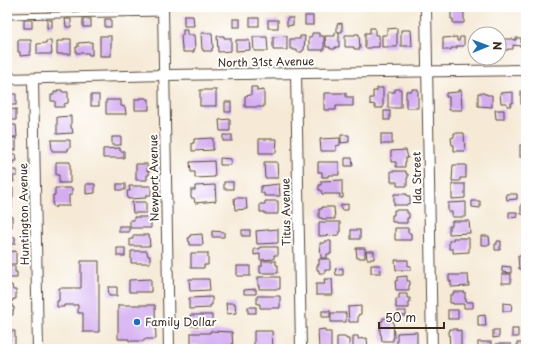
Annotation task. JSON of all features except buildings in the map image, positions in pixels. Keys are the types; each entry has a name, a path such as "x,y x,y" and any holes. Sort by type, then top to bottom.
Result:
{"street":[{"name":"Ida Street","path":"426,7 432,349"},
{"name":"Newport Avenue","path":"163,10 169,349"},
{"name":"North 31st Avenue","path":"7,79 165,75 526,70"},
{"name":"Titus Avenue","path":"296,74 301,349"},
{"name":"Huntington Avenue","path":"33,79 38,349"}],"lane":[{"path":"7,16 163,10"}],"place":[{"name":"Family Dollar","path":"137,322"}]}
